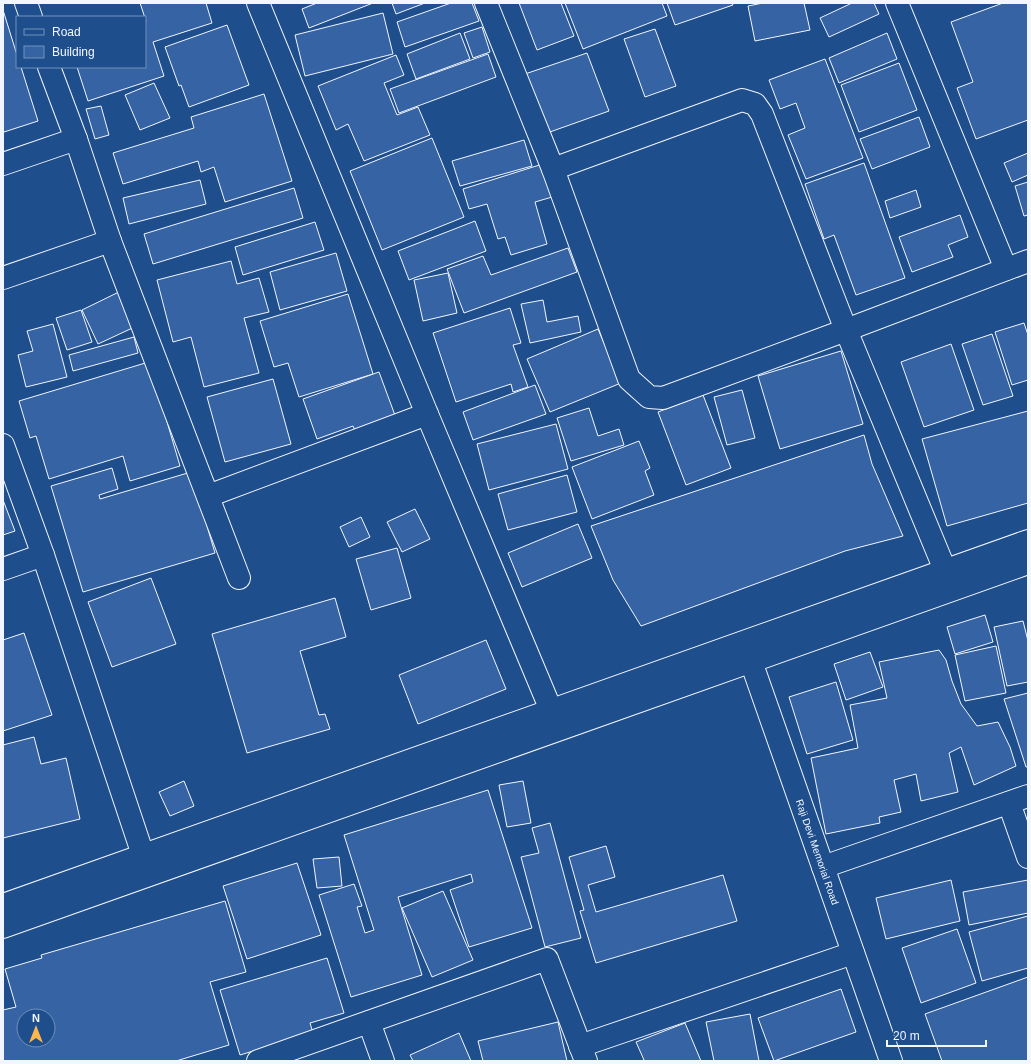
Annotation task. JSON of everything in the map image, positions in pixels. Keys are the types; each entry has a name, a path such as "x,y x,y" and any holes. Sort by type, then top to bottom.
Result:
{"street":[{"path":"26,3 31,16"},
{"path":"258,3 555,720"},
{"path":"486,3 553,169 629,379 649,397 663,398 1028,261"},
{"path":"897,3 1006,269"},
{"path":"49,68 76,140 110,241 238,578"},
{"path":"553,169 742,100 755,104 762,114 846,330 945,570"},
{"path":"3,164 76,140"},
{"path":"3,278 110,241"},
{"path":"208,496 427,414"},
{"path":"3,446 43,555 143,855"},
{"path":"748,651 945,570 1028,541"},
{"path":"3,569 43,555"},
{"path":"3,927 555,720 748,651 1028,563"},
{"name":"Raji Devi Memorial Road","path":"748,651 891,1061"},
{"path":"3,905 143,855 555,720"},
{"path":"823,867 1018,799 1028,857"},
{"path":"258,1061 547,959 583,1054 853,953"},
{"path":"369,1022 383,1061"}],"building":[{"path":"140,3 206,3 212,23 153,42 164,76 88,101 77,68 146,68 146,16 144,16"},
{"path":"317,3 373,3 309,28 302,9"},
{"path":"392,3 425,3 396,14"},
{"path":"451,3 472,3 479,21 405,47 397,22"},
{"path":"519,3 561,3 574,36 537,50"},
{"path":"565,3 662,3 667,16 583,49"},
{"path":"667,3 732,3 733,5 675,25"},
{"path":"763,3 804,3 810,30 755,41 748,6"},
{"path":"852,3 874,3 879,14 829,37 820,18"},
{"path":"1003,3 1028,3 1028,120 976,139 957,88 973,82 951,22"},
{"path":"3,10 16,52 16,68 21,68 38,121 4,132"},
{"path":"383,13 393,54 305,76 295,35"},
{"path":"227,25 249,85 189,107 181,85 179,86 165,47"},
{"path":"482,27 490,52 473,58 464,33"},
{"path":"655,29 676,86 645,97 624,39"},
{"path":"460,33 470,59 416,79 407,54"},
{"path":"887,33 897,59 839,83 829,58"},
{"path":"587,53 609,111 547,133 525,74"},
{"path":"488,54 496,77 399,113 390,89"},
{"path":"396,55 404,75 384,83 397,115 418,107 430,135 364,161 348,124 336,130 318,86"},
{"path":"825,59 863,158 806,179 788,135 805,128 796,103 780,109 769,80"},
{"path":"899,63 917,110 859,132 841,85"},
{"path":"154,83 170,118 140,130 125,95"},
{"path":"264,94 292,181 225,202 214,167 201,172 198,161 123,184 113,153 194,128 191,117"},
{"path":"101,106 109,135 95,139 86,109"},
{"path":"919,117 930,147 872,169 860,139"},
{"path":"432,138 464,217 382,250 350,171"},
{"path":"524,140 532,166 460,186 452,161"},
{"path":"1028,153 1028,175 1012,182 1004,163"},
{"path":"549,162 559,195 535,202 547,244 511,255 505,237 498,239 487,204 469,209 463,189"},
{"path":"864,163 905,278 856,295 834,235 824,239 805,184"},
{"path":"200,180 206,204 129,224 123,198"},
{"path":"1028,182 1028,215 1024,216 1015,186"},
{"path":"294,188 303,218 153,264 144,234"},
{"path":"916,190 921,207 890,218 885,201"},
{"path":"960,215 968,237 948,245 953,257 912,272 899,237"},
{"path":"475,221 486,251 409,280 398,251"},
{"path":"315,222 324,250 243,275 235,247"},
{"path":"568,248 577,272 464,313 447,269 483,256 491,275"},
{"path":"336,253 347,291 280,310 270,272"},
{"path":"231,261 237,284 259,278 269,312 244,318 259,373 204,387 191,337 173,342 157,280"},
{"path":"448,273 457,313 423,321 414,280"},
{"path":"125,289 141,324 98,344 82,310"},
{"path":"348,294 373,374 299,397 288,363 274,367 260,321"},
{"path":"543,300 547,322 578,316 581,332 530,343 521,304"},
{"path":"510,308 521,343 513,345 528,387 513,392 511,384 456,402 433,333"},
{"path":"81,310 92,342 67,350 56,318"},
{"path":"1024,323 1028,335 1028,380 1012,385 995,332"},
{"path":"53,324 67,377 26,387 18,355 33,351 27,331"},
{"path":"598,329 621,383 550,412 527,359"},
{"path":"992,334 1013,396 983,405 962,344"},
{"path":"134,337 138,353 73,371 69,355"},
{"path":"951,344 974,410 924,427 901,362"},
{"path":"841,351 863,424 780,449 758,376"},
{"path":"152,361 158,391 180,466 130,481 123,456 49,479 36,436 30,438 19,401"},
{"path":"379,372 396,418 356,433 353,426 317,439 303,399"},
{"path":"273,379 291,444 225,462 207,397"},
{"path":"535,385 546,414 473,440 463,412"},
{"path":"742,390 755,438 727,445 714,397"},
{"path":"703,395 731,468 686,485 658,412"},
{"path":"589,408 598,436 619,429 624,445 571,461 557,418"},
{"path":"1028,411 1028,503 947,526 922,439"},
{"path":"556,424 568,469 489,490 477,444"},
{"path":"864,435 872,464 903,536 845,551 641,626 613,580 591,526"},
{"path":"639,441 650,468 645,471 654,495 592,519 572,467"},
{"path":"112,468 118,489 99,495 100,499 191,472 215,553 83,592 51,486"},
{"path":"567,475 577,512 508,530 498,494"},
{"path":"3,500 15,531 3,535"},
{"path":"415,509 430,539 402,552 387,522"},
{"path":"361,517 370,537 349,547 340,527"},
{"path":"578,524 592,558 522,587 508,553"},
{"path":"397,548 411,598 371,610 356,559"},
{"path":"151,578 176,644 112,667 88,602"},
{"path":"335,598 346,637 300,651 319,715 325,714 330,729 247,753 212,634"},
{"path":"985,615 993,642 955,654 947,627"},
{"path":"1023,621 1028,641 1028,682 1007,686 994,627"},
{"path":"24,633 52,715 3,731 3,640"},
{"path":"486,640 506,689 418,724 399,675"},
{"path":"996,646 1006,693 965,701 955,655"},
{"path":"939,650 946,660 961,704 977,726 998,722 1010,747 1016,766 974,785 961,747 949,753 958,792 921,801 916,774 894,780 901,812 879,817 880,823 826,834 811,758 858,748 850,705 887,698 879,662"},
{"path":"870,652 883,687 846,700 834,664"},
{"path":"836,682 853,740 807,754 789,697"},
{"path":"1028,693 1028,767 1026,767 1004,699"},
{"path":"34,737 41,764 66,758 80,819 3,838 3,745"},
{"path":"184,781 194,806 170,816 159,792"},
{"path":"523,781 531,823 507,827 499,785"},
{"path":"488,790 532,928 469,947 450,890 473,882 471,874 398,897 422,975 351,997 319,895 354,884 362,906 357,907 365,933 374,930 344,835"},
{"path":"550,823 581,938 545,947 521,857 539,853 532,828"},
{"path":"606,846 615,877 588,885 596,912 723,875 737,921 596,963 580,911 584,910 569,857"},
{"path":"339,857 342,886 317,888 313,859"},
{"path":"297,863 321,935 247,959 223,886"},
{"path":"951,880 960,921 886,939 876,898"},
{"path":"1028,880 1028,913 969,925 963,892"},
{"path":"443,891 473,960 432,977 402,908"},
{"path":"225,901 246,972 210,982 229,1045 176,1061 3,1061 3,1010 16,1007 5,969 42,958 41,955"},
{"path":"1028,916 1028,968 982,981 969,932"},
{"path":"957,929 976,983 921,1003 902,948"},
{"path":"327,958 344,1013 310,1023 313,1033 240,1055 220,990"},
{"path":"1028,977 1028,1061 942,1061 925,1014"},
{"path":"841,989 856,1032 774,1061 758,1018"},
{"path":"750,1014 759,1061 714,1061 706,1022"},
{"path":"558,1022 567,1061 483,1061 478,1041"},
{"path":"685,1023 701,1061 641,1061 644,1060 636,1042"},
{"path":"459,1033 471,1061 413,1061 410,1055"}]}
